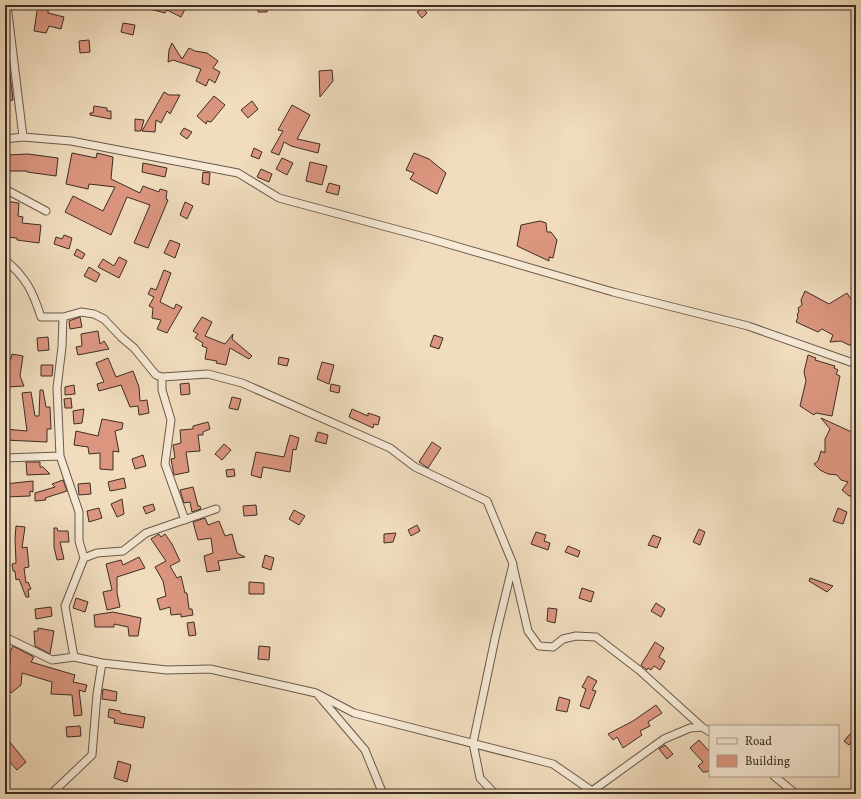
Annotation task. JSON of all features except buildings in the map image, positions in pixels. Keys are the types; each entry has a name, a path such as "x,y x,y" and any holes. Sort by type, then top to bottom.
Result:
{"street":[{"path":"7,5 23,137"},
{"path":"5,140 23,137 71,141 238,173 279,198 428,238 613,292 748,326 856,364"},
{"path":"5,189 46,211"},
{"path":"5,260 17,270 29,286 41,317 63,317 81,312 94,314 104,319 134,348 156,375 162,377 208,374 242,383 390,448 415,467 487,501 513,564 528,631 539,646 553,647 563,639 576,636 596,637 639,670 702,727 709,731"},
{"path":"63,317 62,347 57,388 60,456 80,512 79,541 84,558 65,606 74,656"},
{"path":"162,377 162,390 171,420 165,464 185,520"},
{"path":"5,458 60,456"},
{"path":"84,558 97,554 123,551 131,547 146,533 216,509"},
{"path":"495,794 480,778 473,743 496,634 513,564"},
{"path":"5,637 52,660 74,656 102,663 167,670 210,669 316,693 354,712 553,764 592,790 664,739 690,728 702,727"},
{"path":"51,794 92,755 102,663"},
{"path":"316,693 365,750 383,794"},
{"path":"775,777 796,794"}]}
